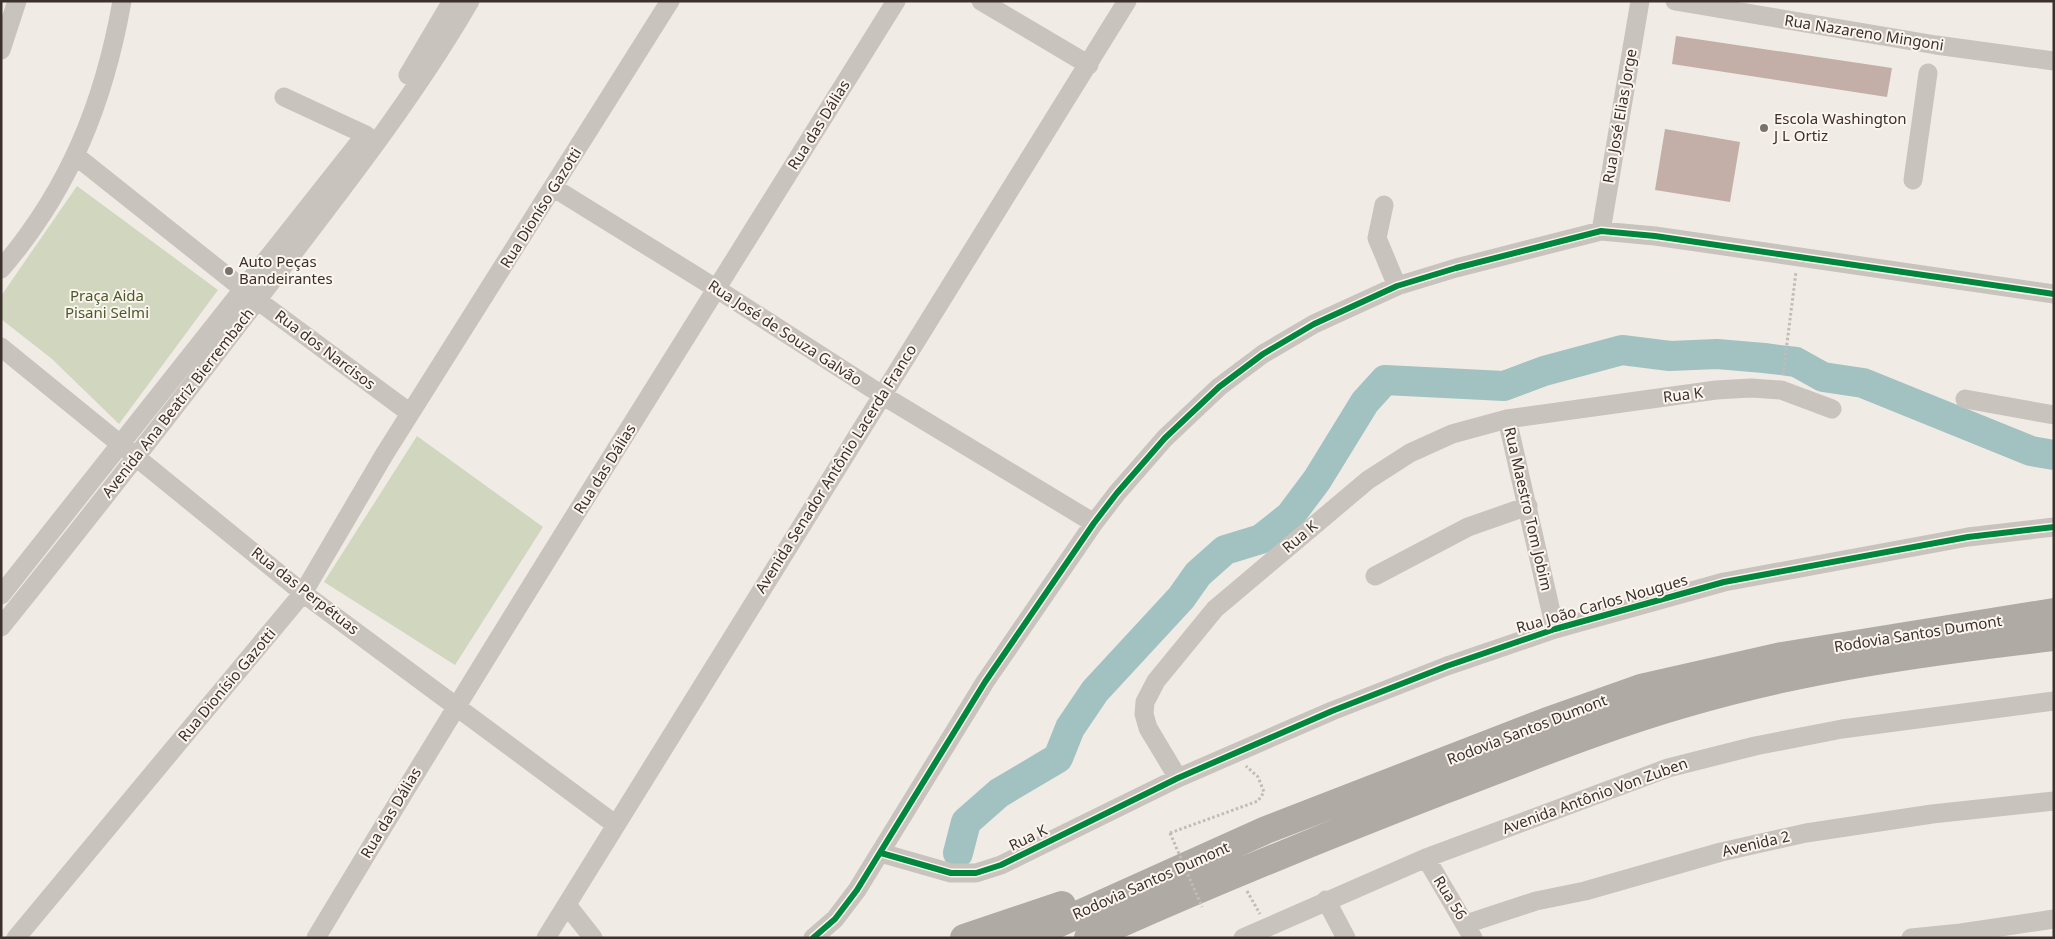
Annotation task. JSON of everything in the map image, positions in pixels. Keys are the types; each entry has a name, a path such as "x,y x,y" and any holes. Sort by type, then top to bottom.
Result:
{"highway":[{"name":"Rodovia Santos Dumont","path":"1026,938 1162,875 1266,830 1545,722 1641,688 1782,656 2054,612"},
{"name":"Rodovia Santos Dumont","path":"1088,938 1176,898 1363,822 1534,755 1687,703 1816,672 1957,648 2054,637"},
{"path":"964,938 1000,924 1162,875"}],"street":[{"path":"1,50 17,1"},
{"path":"1,269 22,245 58,192 76,156 104,79 122,1"},
{"name":"Avenida Ana Beatriz Bierrembach","path":"1,627 138,458 405,79 452,1"},
{"name":"Avenida Ana Beatriz Bierrembach","path":"1,595 121,446 251,295 397,111 444,43 470,1"},
{"name":"Rua Dioníso Gazotti","path":"410,413 554,188 670,1"},
{"name":"Rua das Dálias","path":"316,938 456,705 896,1"},
{"path":"981,1 1088,65"},
{"name":"Avenida Senador Antônio Lacerda Franco","path":"546,938 1128,1"},
{"name":"Rua José Elias Jorge","path":"1601,231 1640,1"},
{"name":"Rua Nazareno Mingoni","path":"1675,1 1936,45 2054,61"},
{"path":"1913,180 1928,73"},
{"path":"284,97 366,135"},
{"name":"Rua dos Narcisos","path":"76,156 251,295 410,413"},
{"name":"Rua José de Souza Galvão","path":"554,188 717,289 882,395 1094,523"},
{"path":"1384,205 1377,238 1397,286"},
{"path":"814,938 835,919 858,890 984,682 1116,493 1165,438 1219,387 1263,354 1314,324 1397,286 1456,268 1601,231 1655,236 2054,294"},
{"name":"Rua das Perpétuas","path":"1,347 304,593 616,825"},
{"name":"Rua K","path":"882,853 951,873 976,873 1001,866 1178,778 1148,728 1144,714 1145,702 1156,681 1215,608 1368,480 1410,453 1452,434 1507,419 1614,403 1751,388 1781,390 1832,409"},
{"path":"1965,398 2054,416"},
{"name":"Rua Dionísio Gazotti","path":"16,938 304,593 410,413"},
{"name":"Rua Maestro Tom Jobim","path":"1507,419 1555,629"},
{"path":"1375,576 1468,527 1528,506"},
{"name":"Rua João Carlos Nougues","path":"1178,778 1446,666 1555,629 1724,582 1968,537 2054,528"},
{"name":"Avenida Antônio Von Zuben","path":"1243,938 1266,926 1426,858 1668,768 1755,746 1842,729 2054,701"},
{"name":"Avenida 2","path":"1470,931 1536,901 1585,891 1720,852 1806,833 1932,814 2054,801"},
{"name":"Rua 56","path":"1426,858 1470,931"},
{"path":"1326,900 1346,938"},
{"path":"567,905 593,938"},
{"path":"1911,938 1962,935 2054,919"}],"path":[{"path":"1783,368 1798,256"},
{"path":"1211,904 1202,907 1170,834 1258,801 1264,792 1258,777 1232,754"},
{"path":"1237,894 1246,890 1266,926"}],"green space":[{"name":"Praça Aida Pisani Selmi","path":"77,186 218,290 119,424 52,359 1,319 1,296"},
{"path":"417,436 543,527 455,665 324,582"}],"building":[{"path":"1676,36 1892,68 1887,97 1672,64"},
{"path":"1665,129 1740,142 1730,202 1655,190"}],"waterway":[{"path":"958,853 966,822 999,793 1058,758 1070,728 1095,691 1181,598 1198,574 1225,550 1261,539 1290,516 1317,480 1365,402 1385,380 1504,386 1544,371 1622,350 1670,356 1717,354 1764,358 1796,362 1823,377 1863,383 2031,451 2054,455"}],"cycle path":[{"path":"813,938 835,919 857,890 985,682 1094,523 1117,493 1165,438 1219,387 1263,354 1314,324 1397,286 1456,268 1601,231 1655,236 2054,294"},
{"path":"881,853 951,873 976,873 1001,865 1178,778 1332,711 1447,666 1555,629 1724,582 1968,537 2054,527"}],"place":[{"name":"Escola Washington J L Ortiz","path":"1764,128"},
{"name":"Auto Peças Bandeirantes","path":"229,271"}]}
